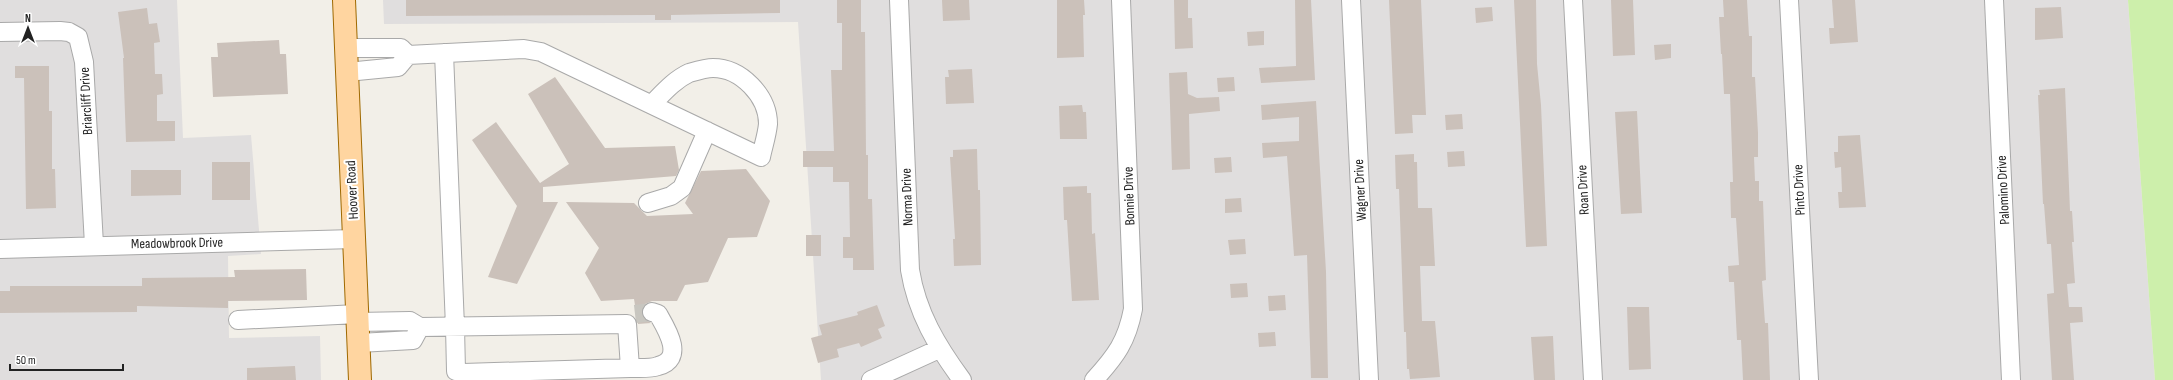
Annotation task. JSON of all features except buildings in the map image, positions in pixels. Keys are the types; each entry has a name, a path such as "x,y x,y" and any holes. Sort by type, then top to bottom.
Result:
{"main road":[{"name":"Hoover Road","path":"344,0 360,380"}],"street":[{"name":"Norma Drive","path":"899,0 910,270 917,303 939,349 962,380"},
{"name":"Bonnie Drive","path":"1094,380 1120,348 1129,330 1133,309 1121,0"},
{"name":"Wagner Drive","path":"1351,0 1369,380"},
{"name":"Roan Drive","path":"1573,0 1592,380"},
{"name":"Pinto Drive","path":"1789,0 1809,380"},
{"name":"Palomino Drive","path":"1994,0 2011,380"},
{"name":"Briarcliff Drive","path":"0,32 60,31 69,32 78,37 84,62 94,245"},
{"path":"345,48 401,48 408,55"},
{"path":"346,72 398,67 408,55 524,49 541,52 761,157 768,124 766,110 757,91 747,81 724,70 712,68 690,73 677,80 652,104"},
{"path":"238,320 357,318 410,321 420,327 455,327 638,317 658,314 671,336 671,355 667,362 659,366 630,368 463,373 456,371 455,364 455,327 444,53"},
{"path":"648,203 671,196 682,188 707,131"},
{"name":"Meadowbrook Drive","path":"0,249 94,245 354,239"},
{"path":"630,368 638,317"},
{"path":"359,343 413,340 420,327"},
{"path":"871,380 939,349"}],"shaded area":[{"path":"0,0 177,0 183,138 251,135 261,254 228,256 229,338 320,336 321,380 0,380"},
{"path":"383,0 2128,0 2155,380 821,380 798,22 384,24"}],"green space":[{"path":"2128,0 2173,0 2173,380 2155,380"}],"tunnel":[{"path":"635,314 652,312"}]}
